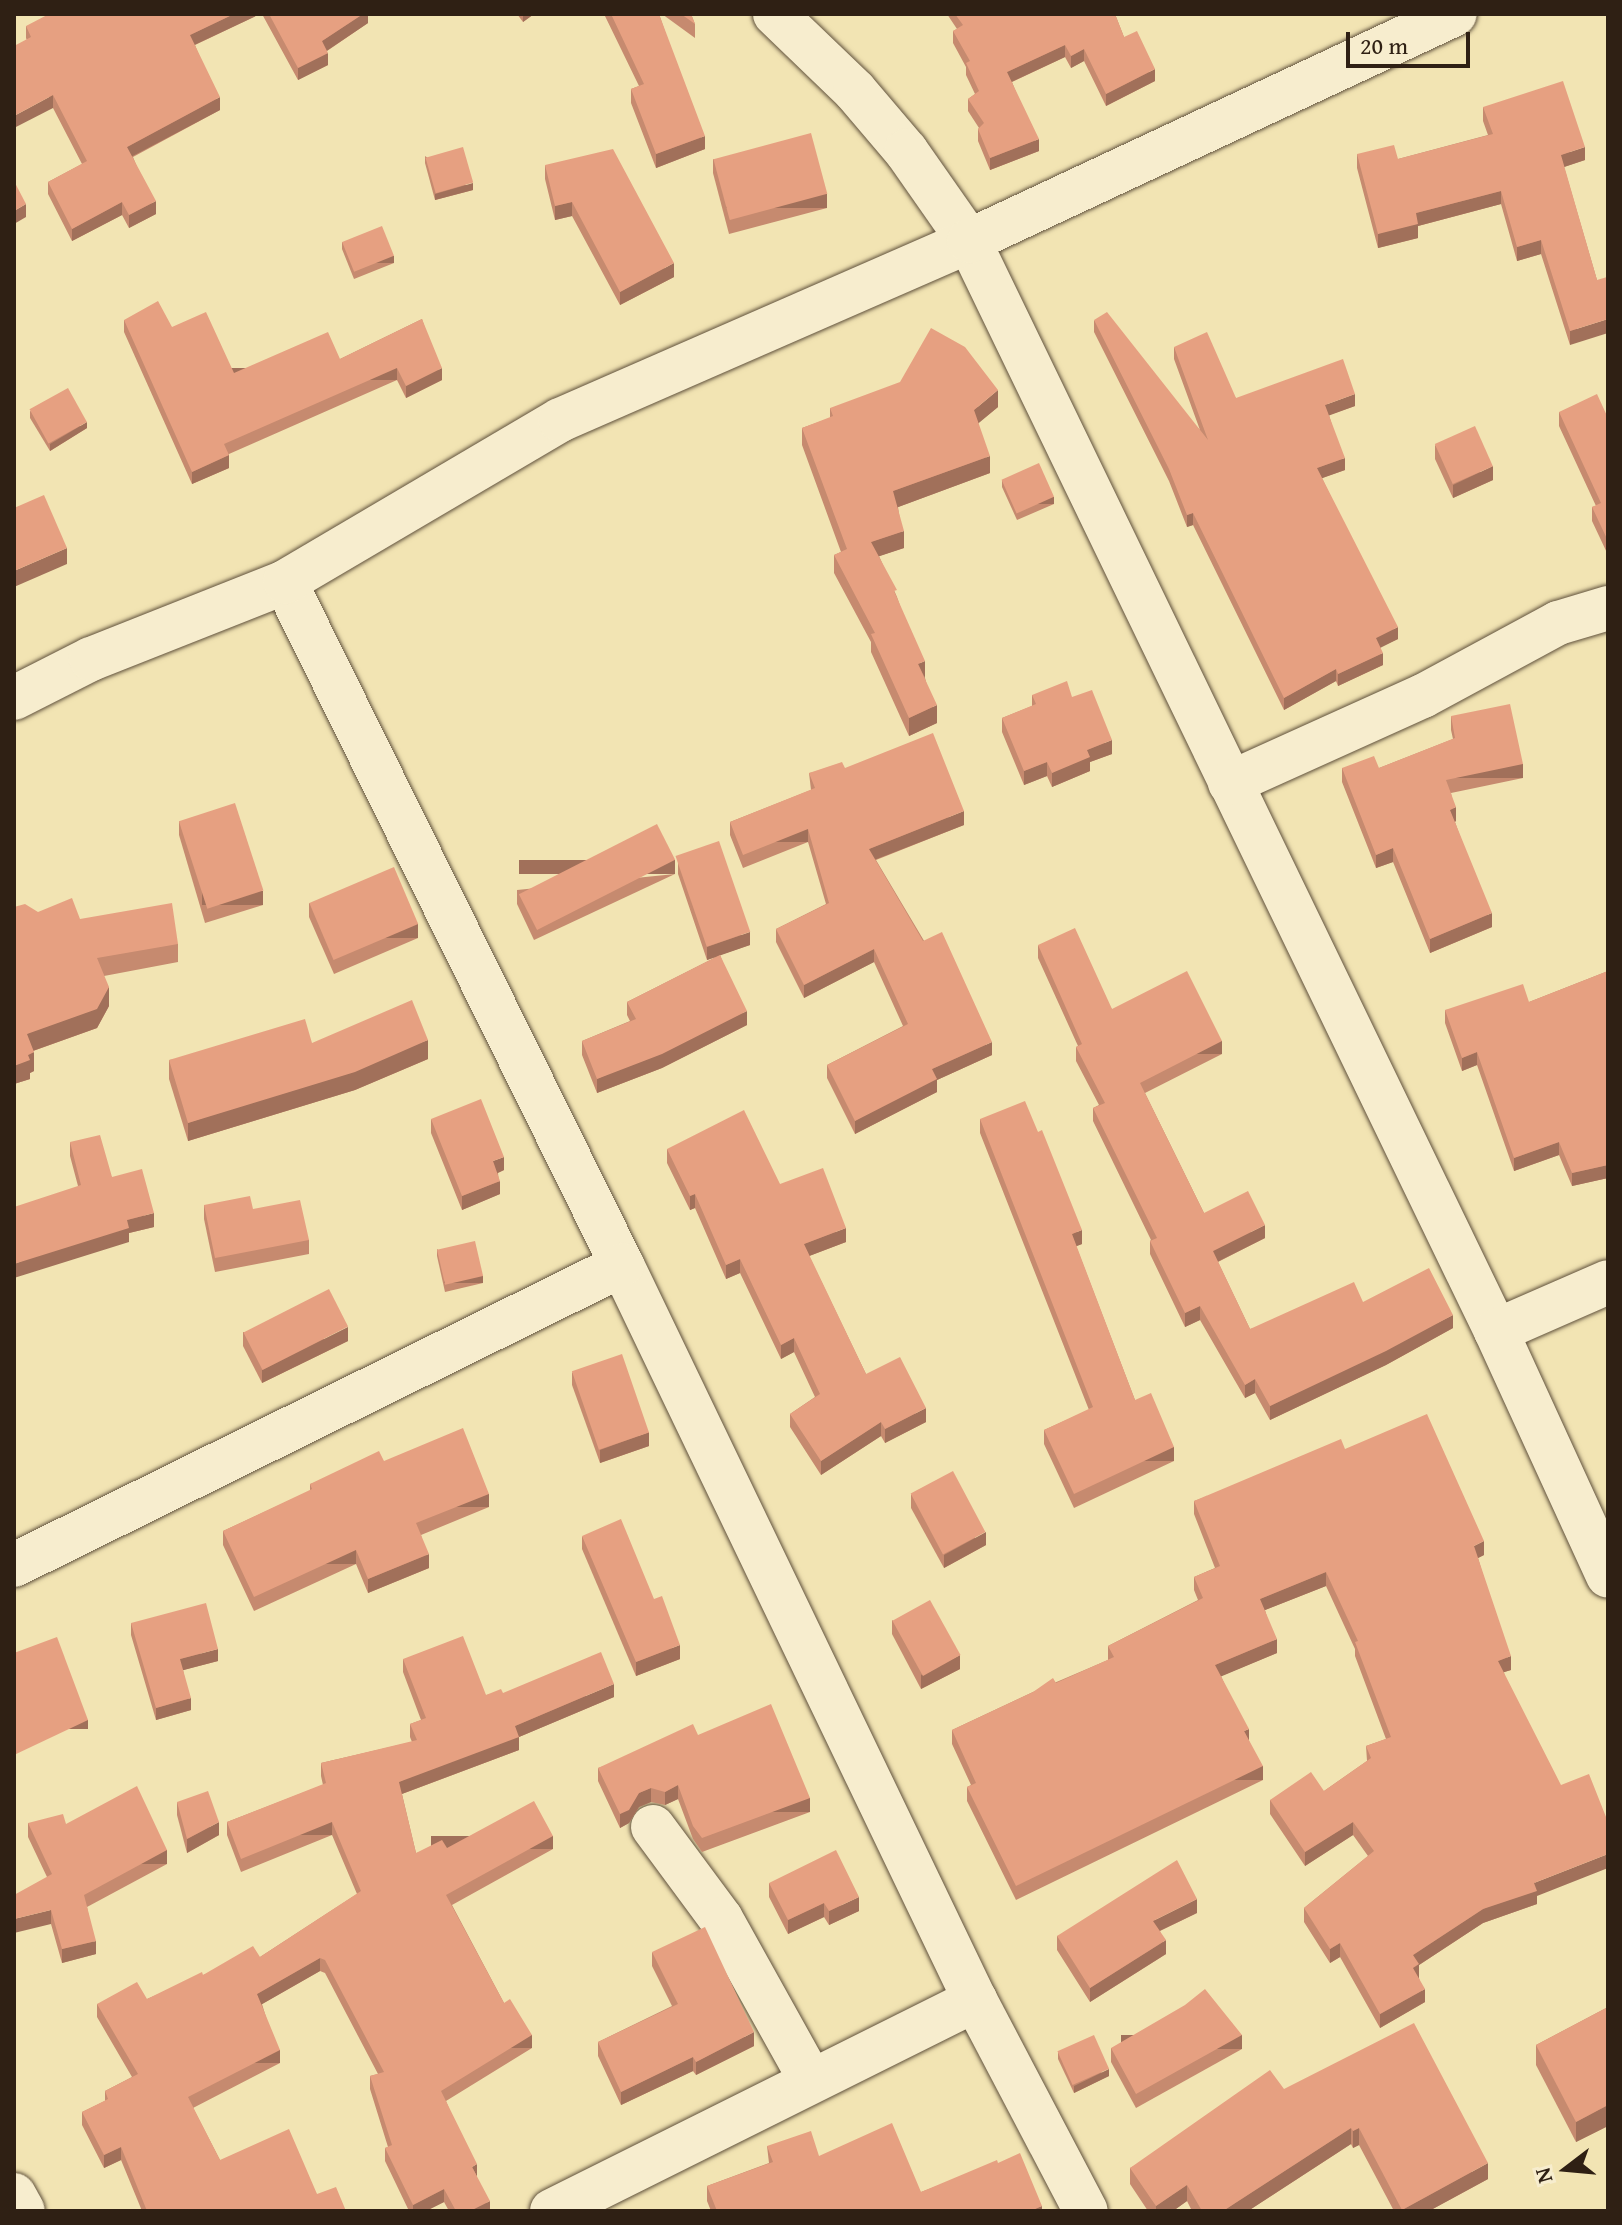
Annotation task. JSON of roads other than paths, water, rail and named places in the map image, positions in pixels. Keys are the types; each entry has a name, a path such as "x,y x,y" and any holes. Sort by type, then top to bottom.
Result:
{"street":[{"path":"775,14 855,91 906,151 969,241 1496,1331 1608,1576"},
{"path":"14,698 91,659 285,582 560,420 969,241 1455,14"},
{"path":"285,582 622,1265 975,2000 1086,2211"},
{"path":"1230,783 1423,696 1558,623 1608,608"},
{"path":"14,1565 622,1265"},
{"path":"1496,1331 1608,1282"},
{"path":"653,1827 721,1919 811,2081"},
{"path":"552,2211 975,2000"},
{"path":"14,2195 23,2211"}]}
